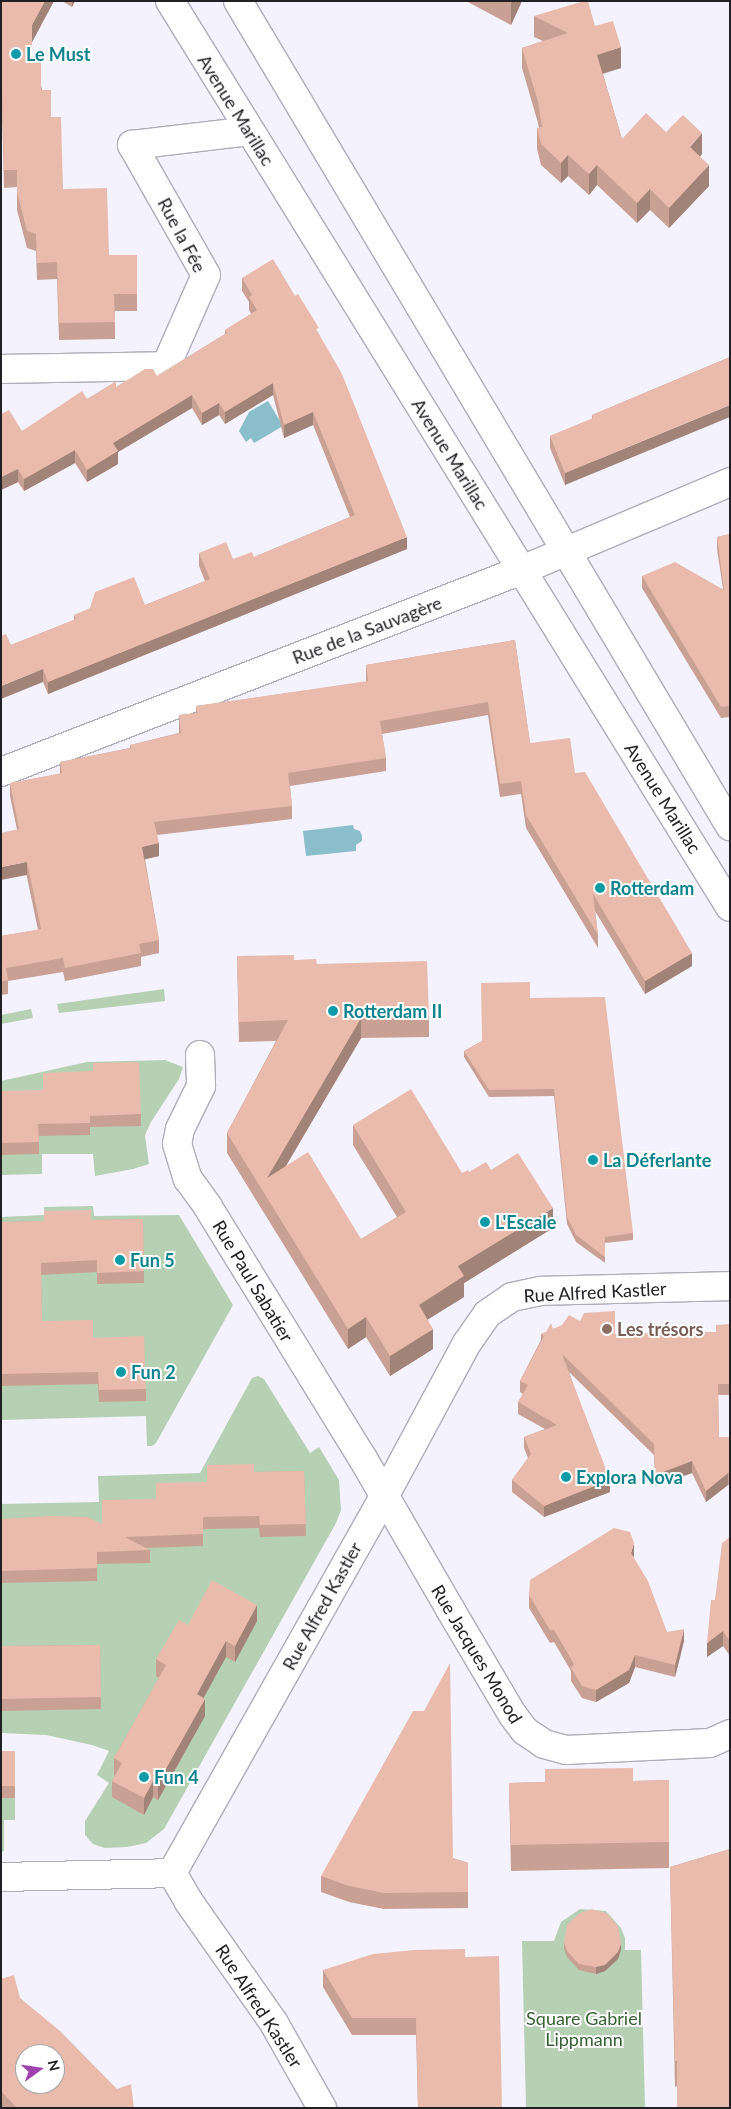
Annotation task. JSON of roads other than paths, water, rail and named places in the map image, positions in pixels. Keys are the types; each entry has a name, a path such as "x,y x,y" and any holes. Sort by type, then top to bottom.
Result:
{"street":[{"name":"Avenue Marillac","path":"170,1 249,132 730,907"},
{"path":"238,1 730,826"},
{"name":"Rue la Fée","path":"1,369 166,366 206,275 132,145 249,132"},
{"name":"Rue de la Sauvagère","path":"1,772 522,570 730,482"},
{"name":"Rue Paul Sabatier","path":"200,1055 202,1086 180,1129 177,1144 182,1168 362,1456 384,1497"},
{"name":"Rue Alfred Kastler","path":"322,2108 274,2023 189,1902 172,1873 384,1497 467,1343 487,1314 512,1297 540,1291 730,1286"},
{"name":"Rue Jacques Monod","path":"384,1497 512,1714 525,1731 544,1744 566,1750 710,1744 730,1734"},
{"path":"1,1877 172,1873"}],"water":[{"path":"268,401 283,426 254,443 251,438 246,442 239,431 249,412"},
{"path":"353,825 354,829 360,831 362,836 362,841 356,845 356,851 306,856 303,831"}],"place":[{"name":"Le Must","path":"16,54"},
{"name":"Rotterdam","path":"600,888"},
{"name":"Rotterdam II","path":"333,1011"},
{"name":"La Déferlante","path":"593,1160"},
{"name":"L'Escale","path":"485,1222"},
{"name":"Fun 5","path":"120,1260"},
{"name":"Les trésors","path":"607,1329"},
{"name":"Fun 2","path":"121,1372"},
{"name":"Explora Nova","path":"566,1477"},
{"name":"Fun 4","path":"144,1777"}],"park label":[{"name":"Square Gabriel Lippmann","path":"584,2029"}]}
